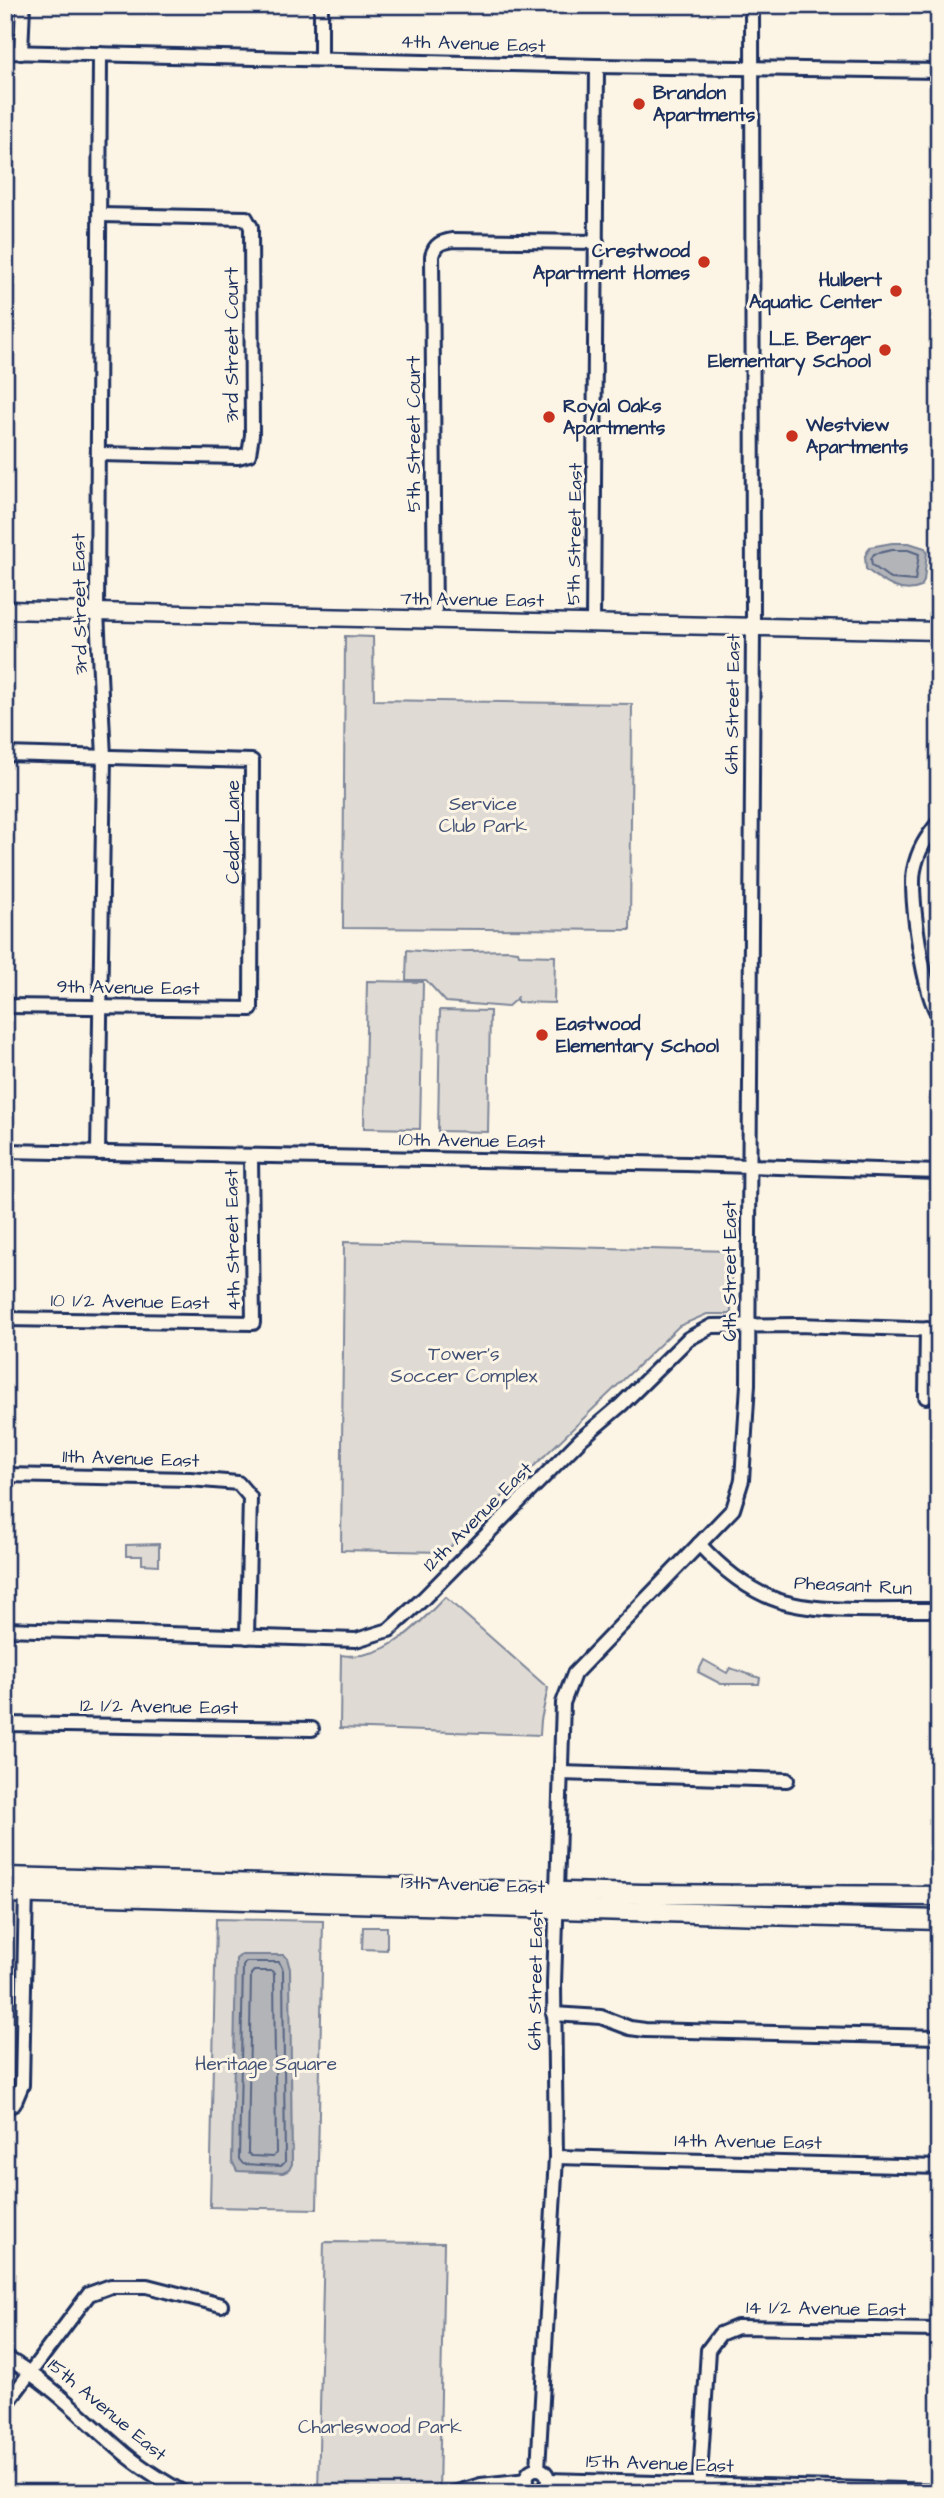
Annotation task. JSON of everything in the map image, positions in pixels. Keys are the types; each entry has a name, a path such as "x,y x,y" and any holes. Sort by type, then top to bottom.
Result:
{"main road":[{"name":"13th Avenue East","path":"5,1877 26,1885 556,1900 939,1920"},
{"name":"13th Avenue East","path":"5,1893 26,1885"},
{"name":"13th Avenue East","path":"556,1900 939,1896"}],"street":[{"path":"21,53 23,5"},
{"path":"321,5 321,59"},
{"name":"6th Street East","path":"538,2469 556,2157 553,2014 563,1703 574,1674 733,1509 742,1480 749,1326 753,628 752,5"},
{"name":"4th Avenue East","path":"5,52 939,71"},
{"name":"3rd Street East","path":"98,1153 104,757 97,612 100,54"},
{"name":"5th Street East","path":"593,624 597,66"},
{"name":"3rd Street Court","path":"98,454 238,457 249,454 251,435 251,227 246,218 100,215"},
{"name":"5th Street Court","path":"435,621 432,256 435,247 443,241 453,240 597,242"},
{"name":"7th Avenue East","path":"5,611 939,631"},
{"path":"5,754 104,757"},
{"name":"Cedar Lane","path":"104,757 252,761 251,1009"},
{"path":"935,827 921,845 913,873 915,914 927,985 939,1015"},
{"name":"9th Avenue East","path":"5,1006 251,1009"},
{"name":"10th Avenue East","path":"5,1151 939,1172"},
{"name":"4th Street East","path":"251,1156 253,1323"},
{"name":"10 1/2 Avenue East","path":"5,1319 253,1323"},
{"name":"12th Avenue East","path":"5,1629 356,1640 389,1630 423,1600 581,1439 621,1405 688,1339 712,1326 933,1329"},
{"path":"926,1398 933,1329"},
{"name":"11th Avenue East","path":"5,1475 190,1479 238,1483 250,1497 247,1637"},
{"name":"Pheasant Run","path":"699,1544 741,1582 782,1601 824,1608 939,1610"},
{"name":"12 1/2 Avenue East","path":"5,1724 312,1729"},
{"path":"560,1773 787,1780"},
{"path":"10,2106 22,2085 26,1885"},
{"path":"553,2014 601,2017 630,2028 645,2030 939,2037"},
{"name":"14th Avenue East","path":"556,2157 939,2167"},
{"path":"5,2406 89,2294 111,2286 147,2286 221,2305"},
{"name":"14 1/2 Avenue East","path":"699,2489 708,2350 720,2334 737,2327 939,2330"},
{"name":"15th Avenue East","path":"5,2357 64,2398 125,2454 150,2473 184,2493"},
{"path":"538,2469 545,2472 548,2480 546,2487 537,2491 530,2487 527,2480 530,2471 538,2469"},
{"path":"454,2493 481,2485 527,2480"},
{"name":"15th Avenue East","path":"548,2480 699,2489 939,2491"}],"green space":[{"name":"Service Club Park","path":"345,636 373,637 374,700 632,704 630,930 343,928"},
{"path":"407,950 508,950 518,951 519,955 555,956 554,1003 517,1002 517,998 507,1007 446,1002 426,980 406,980"},
{"path":"367,981 423,982 420,1129 364,1128"},
{"path":"440,1010 490,1011 488,1132 438,1131"},
{"name":"Tower's Soccer Complex","path":"344,1242 732,1251 731,1314 707,1314 679,1326 445,1552 341,1550"},
{"path":"159,1544 159,1565 142,1564 142,1556 126,1556 126,1545"},
{"path":"445,1597 548,1688 540,1735 340,1728 341,1655 357,1656 386,1647 411,1630"},
{"path":"704,1660 727,1673 730,1668 760,1678 759,1684 721,1684 698,1672"},
{"name":"Heritage Square","path":"216,1919 323,1921 317,2209 210,2207"},
{"path":"363,1927 387,1927 387,1950 362,1949"},
{"name":"Charleswood Park","path":"324,2242 444,2243 439,2493 318,2493"}],"water":[{"path":"909,543 925,548 927,552 921,587 906,590 899,588 866,569 865,556 870,547"},
{"path":"241,1955 283,1955 287,1958 290,1969 292,2164 289,2170 283,2173 237,2171 232,2161 236,1959"}],"place":[{"name":"Brandon Apartments","path":"639,104"},
{"name":"Crestwood Apartment Homes","path":"704,262"},
{"name":"Hulbert Aquatic Center","path":"896,291"},
{"name":"L.E. Berger Elementary School","path":"885,350"},
{"name":"Royal Oaks Apartments","path":"549,417"},
{"name":"Westview Apartments","path":"792,436"},
{"name":"Eastwood Elementary School","path":"542,1035"}]}
